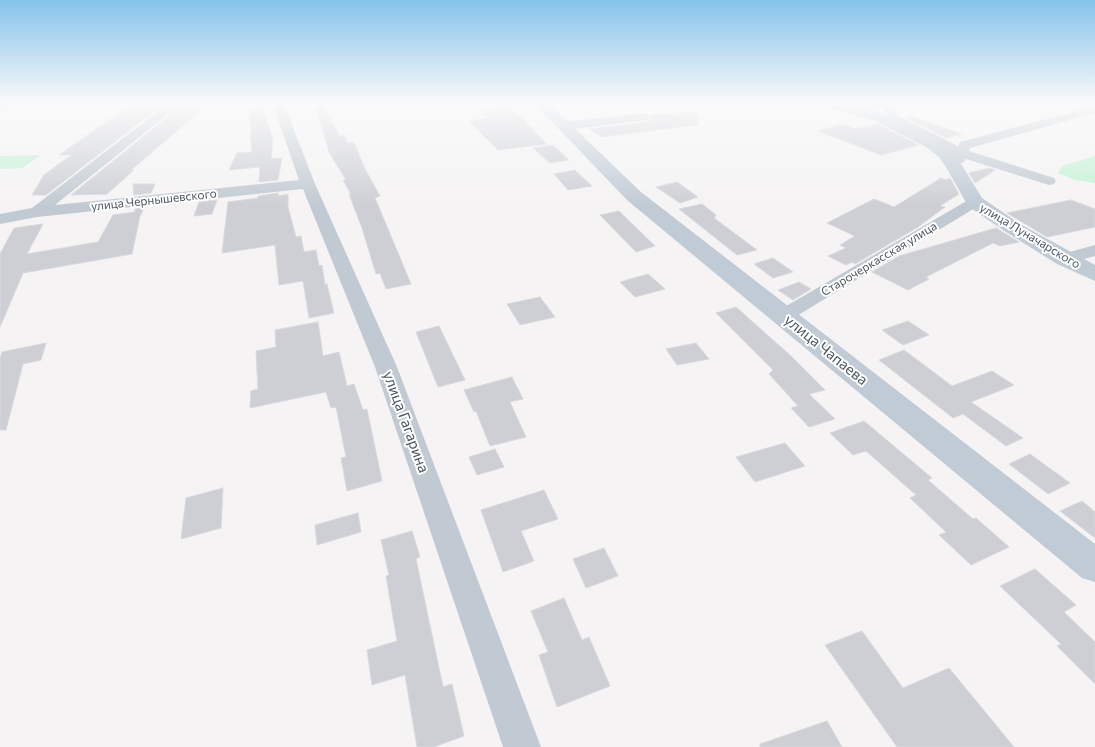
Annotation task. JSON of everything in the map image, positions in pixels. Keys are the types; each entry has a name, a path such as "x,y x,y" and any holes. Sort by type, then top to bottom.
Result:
{"main road":[{"name":"улица Чапаева","path":"575,137 634,196 1095,566"},
{"name":"улица Луначарского","path":"920,137 945,154 958,159 975,202 1013,228 1065,259 1095,274"}],"street":[{"path":"37,212 133,137"},
{"name":"улица Гагарина","path":"291,137 308,184 386,367 522,747"},
{"path":"923,137 958,159 1049,181"},
{"path":"958,159 964,146 996,137"},
{"name":"улица Чернышевского","path":"0,219 37,212 308,184"},
{"name":"Старочеркасская улица","path":"783,316 975,202"},
{"path":"1065,259 1095,250"}],"green space":[{"path":"41,155 22,168 0,169 0,156"},
{"path":"1095,156 1095,183 1075,180 1058,173 1062,166"}],"building":[{"path":"85,137 121,137 46,195 32,195 44,175 71,155 59,155"},
{"path":"143,137 170,137 131,170 134,170 107,194 71,195"},
{"path":"250,137 273,137 271,159 282,158 278,180 259,182 260,167 229,170 237,153 252,152"},
{"path":"325,137 345,137 348,143 354,142 364,167 380,196 375,198 411,284 386,289 380,273 376,274 349,194 351,194 343,180 346,180 329,152"},
{"path":"485,137 540,137 547,144 498,150"},
{"path":"833,137 903,137 919,145 881,155"},
{"path":"553,145 569,160 550,163 533,148"},
{"path":"989,168 995,170 975,183 969,173"},
{"path":"575,170 592,186 568,190 554,174"},
{"path":"941,178 945,180 950,178 959,194 940,206 945,207 918,227 855,264 852,262 846,265 828,256 846,248 840,245 855,236 827,223 874,199 894,207"},
{"path":"677,182 698,197 680,203 656,187"},
{"path":"133,184 155,184 151,193 134,195"},
{"path":"278,193 278,196 288,194 288,207 296,237 301,236 304,252 316,250 319,266 322,265 325,285 327,284 334,313 309,318 303,281 279,285 275,245 222,253 228,202"},
{"path":"217,200 212,214 194,216 199,202"},
{"path":"1071,200 1095,209 1095,227 1047,237 1007,213"},
{"path":"702,204 716,215 714,218 757,250 737,255 679,209"},
{"path":"144,208 140,216 132,254 23,273 0,327 0,254 14,228 43,224 27,254 98,242 113,215 135,212 135,209"},
{"path":"619,211 655,246 636,252 600,215"},
{"path":"996,228 1019,242 1000,246 993,243 926,277 929,279 908,290 872,272 899,256"},
{"path":"773,258 793,272 773,278 754,264"},
{"path":"648,274 665,289 635,297 620,282"},
{"path":"799,282 811,289 793,300 778,290"},
{"path":"540,297 555,317 520,325 507,304"},
{"path":"736,307 791,356 825,390 809,394 835,419 809,427 791,408 798,406 769,374 773,370 716,313"},
{"path":"908,321 929,335 903,345 882,330"},
{"path":"318,322 323,356 339,352 347,386 354,384 363,410 367,409 382,481 347,491 341,458 346,457 336,407 331,408 326,392 250,408 251,391 258,389 256,351 276,347 275,330"},
{"path":"439,326 465,380 438,387 416,332"},
{"path":"46,343 41,360 23,364 6,430 0,430 0,359 2,352"},
{"path":"696,343 709,359 677,365 666,349"},
{"path":"904,350 952,386 992,371 1014,385 971,402 1023,438 1006,446 963,414 953,418 879,360"},
{"path":"512,377 523,399 510,402 526,437 490,446 476,411 474,412 464,390"},
{"path":"864,421 932,478 928,480 1009,547 971,565 939,535 946,532 910,498 916,495 866,451 853,455 830,433"},
{"path":"785,443 805,466 755,482 736,457"},
{"path":"495,449 504,467 477,475 469,457"},
{"path":"1030,454 1070,483 1048,494 1009,464"},
{"path":"223,488 221,528 181,539 186,498"},
{"path":"544,490 558,519 521,531 534,561 503,572 481,510"},
{"path":"1082,501 1095,512 1095,538 1060,511"},
{"path":"358,513 361,532 317,545 315,525"},
{"path":"412,531 420,557 416,559 443,687 452,684 464,736 434,747 417,747 405,675 372,685 367,650 397,641 386,576 389,575 381,540"},
{"path":"604,548 618,576 586,588 573,559"},
{"path":"1035,569 1076,605 1064,612 1095,642 1095,684 1057,646 1061,644 1000,586"},
{"path":"564,598 582,640 589,637 610,686 557,707 539,655 548,652 531,611"},
{"path":"862,631 903,688 949,668 1014,747 897,747 825,645"},
{"path":"827,721 842,747 760,747 760,744"}]}
